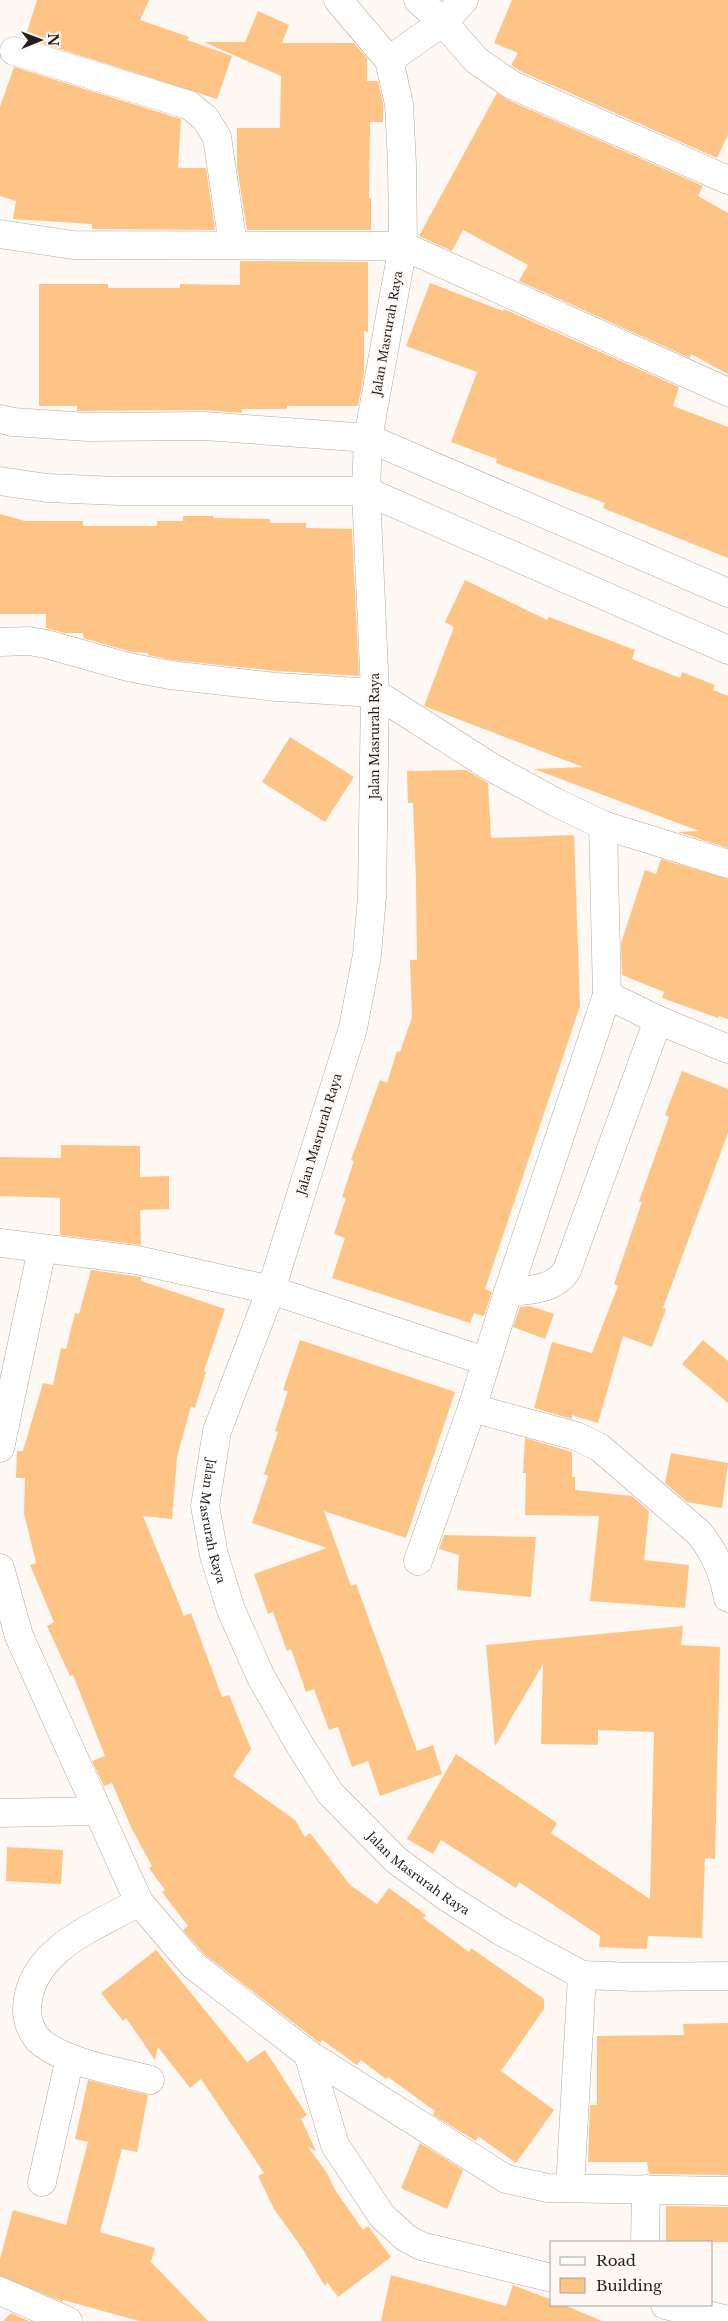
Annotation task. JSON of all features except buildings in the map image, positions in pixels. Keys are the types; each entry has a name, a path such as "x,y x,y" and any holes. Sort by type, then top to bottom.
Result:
{"street":[{"name":"Jalan Masrurah Raya","path":"338,0 389,60 400,104 403,246 368,438 366,491 375,693 372,896 367,955 353,1028 271,1290 217,1431 205,1506 214,1555 232,1610 261,1677 298,1742 330,1792 396,1860 470,1912 582,1975 635,1977 728,1976"},
{"path":"418,0 443,22 476,60 512,85 728,180"},
{"path":"389,60 443,22 464,0"},
{"path":"14,51 189,105 206,118 217,137 233,245"},
{"path":"0,234 73,245 403,246 728,392"},
{"path":"0,419 13,422 88,427 204,426 368,438 728,593"},
{"path":"0,481 48,488 119,491 366,491 728,650"},
{"path":"0,642 29,641 46,644 128,667 170,676 276,687 375,693 491,767 603,825 728,864"},
{"path":"418,1561 472,1408 485,1361 607,995 603,825"},
{"path":"607,995 658,1020 728,1049"},
{"path":"508,1292 531,1290 554,1283 563,1277 567,1270 658,1020"},
{"path":"0,1243 137,1260 271,1290 485,1361"},
{"path":"0,1448 42,1249"},
{"path":"472,1408 576,1436 599,1446 702,1537 718,1562 728,1598"},
{"path":"0,1568 19,1636 139,1902 193,1965 308,2054 506,2179 535,2186 570,2188 728,2191"},
{"path":"0,1813 98,1811"},
{"path":"139,1902 63,1945 47,1959 33,1980 27,1999 27,2014 36,2038 43,2044 70,2058 150,2080"},
{"path":"570,2188 582,1975"},
{"path":"308,2054 335,2145 382,2216 395,2229 421,2246 550,2278"},
{"path":"42,2182 70,2058"},
{"path":"645,2241 646,2189"},
{"path":"0,2291 68,2321"},
{"path":"669,2306 728,2320"}]}
